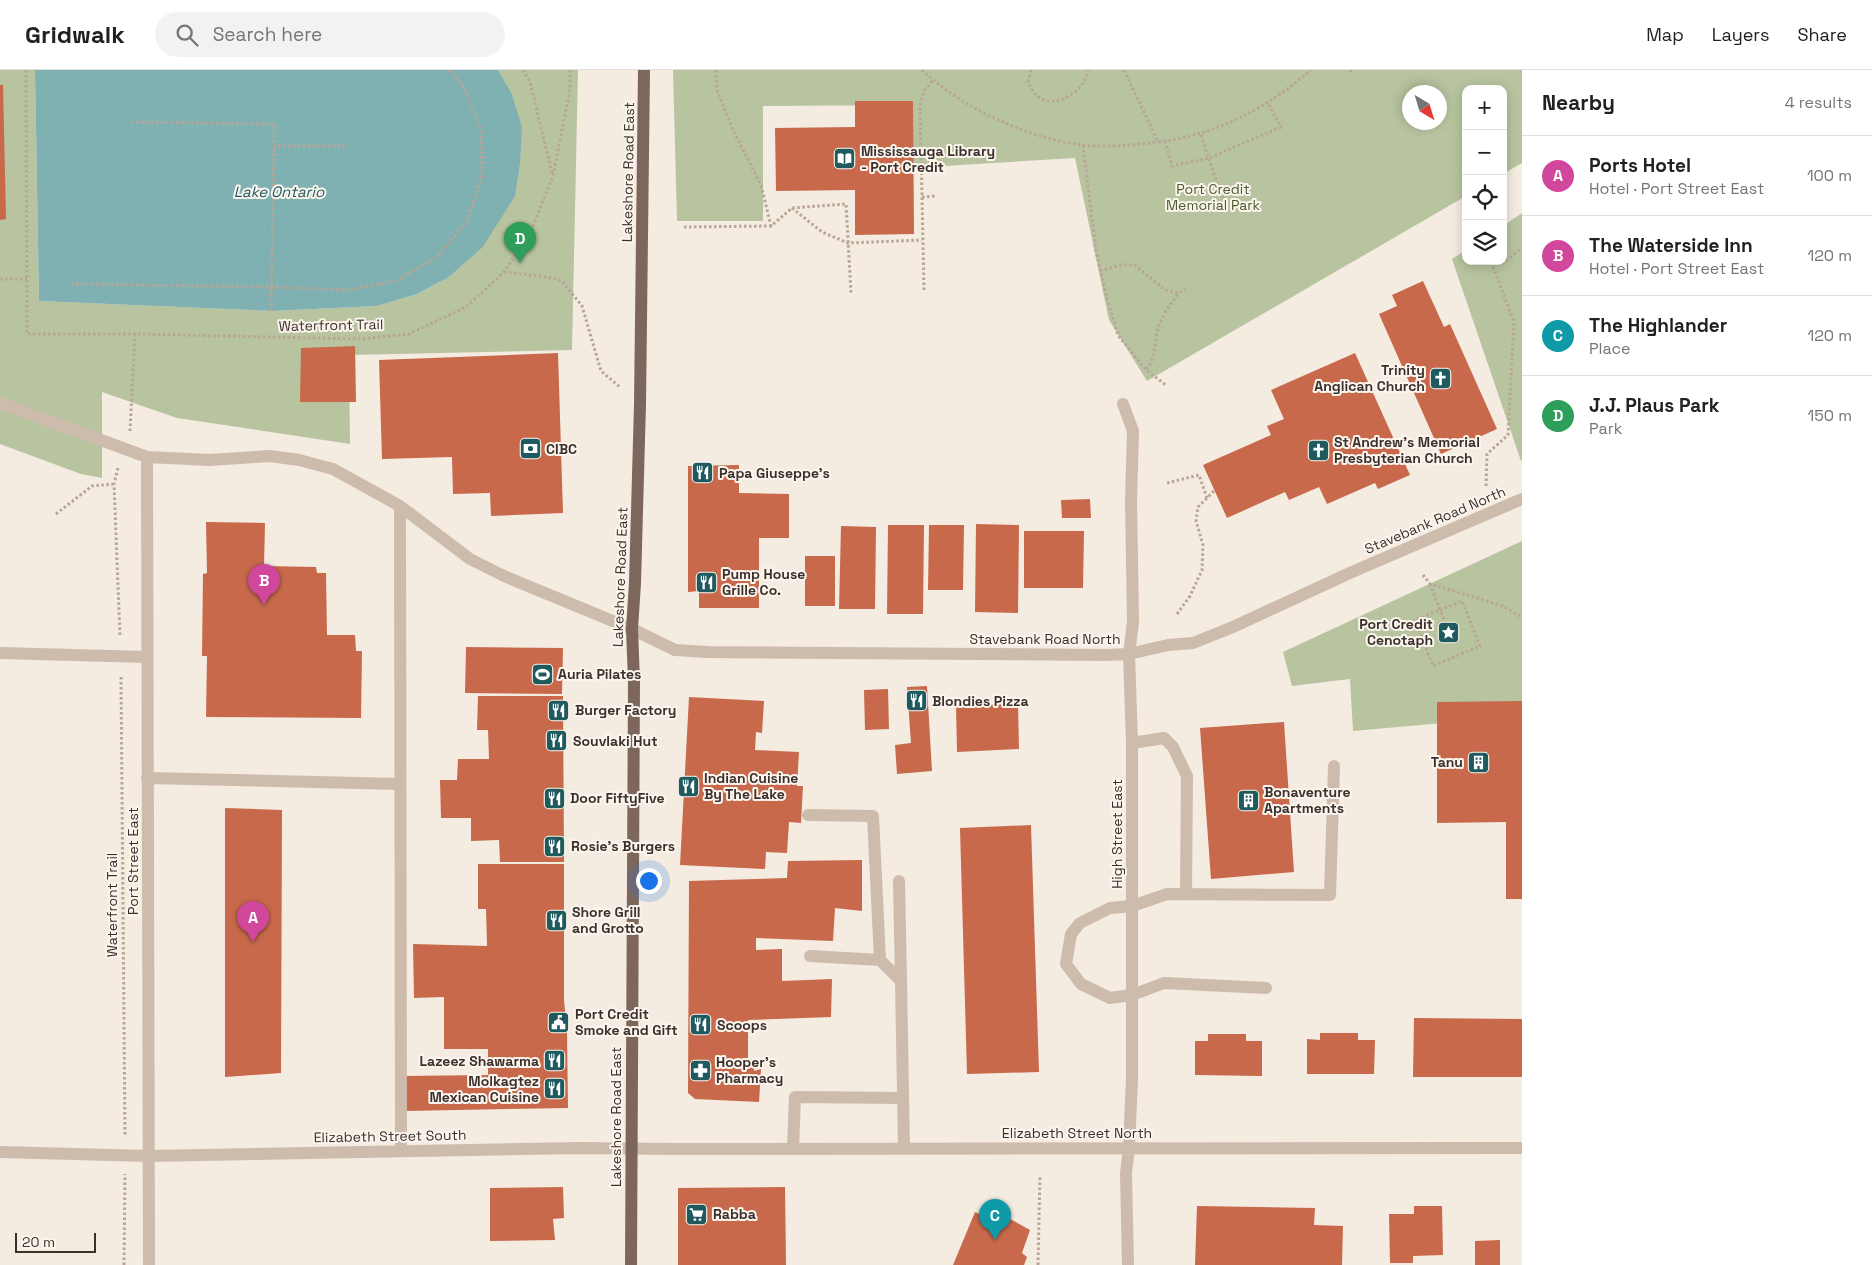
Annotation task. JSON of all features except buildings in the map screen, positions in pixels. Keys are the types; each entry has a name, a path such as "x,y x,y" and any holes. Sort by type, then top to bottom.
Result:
{"main road":[{"name":"Lakeshore Road East","path":"631,1265 634,690 632,629 636,583 640,404 644,70"}],"street":[{"name":"Stavebank Road North","path":"0,403 147,457 209,460 270,456 299,460 333,469 400,506 470,558 504,576 584,611 632,629 675,650 708,652 1107,655 1129,654 1168,645 1193,643 1522,499"},
{"name":"High Street East","path":"1123,404 1133,431 1131,502 1133,622 1129,654 1132,743 1132,1079 1126,1173 1128,1265"},
{"name":"Port Street East","path":"147,457 149,1265"},
{"path":"400,506 401,1151"},
{"path":"0,653 147,657"},
{"path":"1132,743 1164,738 1173,747 1188,776 1186,893"},
{"path":"1266,988 1164,983 1132,995 1110,998 1080,984 1066,964 1071,934 1080,923 1110,908 1132,906 1167,894 1330,896 1334,766"},
{"path":"148,778 400,784"},
{"path":"808,815 873,816 880,960"},
{"path":"900,881 904,1148"},
{"path":"810,956 880,960 901,981"},
{"path":"793,1148 795,1098 902,1098"},
{"name":"Elizabeth Street North","path":"631,1148 1522,1148"},
{"name":"Elizabeth Street South","path":"0,1152 148,1156 631,1148"}],"path":[{"path":"0,279 27,279 26,70"},
{"path":"71,284 348,290 396,281 437,257 467,221 482,176 481,130 464,87 449,70"},
{"path":"523,70 530,82 553,176"},
{"name":"Waterfront Trail","path":"27,279 27,334 134,334 362,339 409,334 466,307 504,272 529,236 553,176 570,89 570,70"},
{"path":"716,70 717,90 733,130 762,185 771,226"},
{"path":"922,70 933,80 995,119 1043,137 1083,145 1121,146 1165,141 1201,134 1235,120 1268,103 1311,70"},
{"path":"1031,70 1028,82 1036,94 1046,100 1055,101 1074,94 1087,77 1088,70"},
{"path":"1124,70 1158,142"},
{"path":"1350,70 1353,74"},
{"path":"924,290 920,106 924,90 933,80"},
{"path":"1165,141 1172,166 1209,158 1281,127 1268,103"},
{"path":"131,122 275,124 271,311"},
{"path":"1201,134 1228,210"},
{"path":"1083,145 1096,251 1107,299 1118,335 1146,369 1167,386"},
{"path":"274,146 348,146"},
{"path":"922,197 936,196"},
{"path":"684,227 771,226 792,208 846,204 851,293"},
{"path":"792,208 822,232 848,243 922,240"},
{"path":"1486,486 1488,454 1508,434 1514,322 1492,264 1506,261 1522,248"},
{"path":"1100,271 1131,264 1165,290 1179,293"},
{"path":"504,272 554,278 562,281 582,306 601,371 640,404"},
{"path":"1146,369 1151,363 1158,327 1167,309 1179,293 1186,289"},
{"path":"131,427 134,334"},
{"path":"115,474 119,597"},
{"path":"1167,483 1199,475 1207,498"},
{"path":"56,514 92,486 114,484"},
{"path":"1177,614 1190,596 1202,570 1203,545 1196,521 1198,507 1215,490"},
{"path":"1423,575 1430,584 1444,620"},
{"path":"1430,584 1503,606 1522,616"},
{"path":"1462,601 1480,646 1433,666 1415,620 1440,610 1462,601"},
{"name":"Waterfront Trail","path":"122,695 124,1115"},
{"path":"1038,1265 1040,1175"},
{"path":"124,1182 124,1265"}],"green space":[{"path":"0,70 35,70 39,301 271,311 377,306 417,294 449,277 482,248 511,92 498,70 578,70 572,350 349,355 350,444 177,418 102,392 102,478 81,474 0,444"},
{"name":"Port Credit Memorial Park","path":"673,70 1522,70 1522,163 1507,172 1507,85 1462,85 1462,198 1147,381 1109,320 1075,158 911,168 909,105 763,106 763,221 677,221"},
{"path":"1522,213 1521,461 1452,259 1462,253 1462,265 1507,265 1507,223"},
{"path":"1522,541 1522,716 1353,731 1350,679 1292,686 1283,652"}],"water":[{"name":"Lake Ontario","path":"35,70 498,70 511,92 522,127 520,163 515,196 482,248 449,277 417,294 377,306 271,311 39,301"}],"place":[{"name":"Mississauga Library - Port Credit","path":"845,159"},
{"name":"J.J. Plaus Park","path":"520,263"},
{"name":"Trinity Anglican Church","path":"1441,378"},
{"name":"CIBC","path":"530,449"},
{"name":"St Andrew's Memorial Presbyterian Church","path":"1318,450"},
{"name":"Papa Giuseppe's","path":"703,473"},
{"name":"Pump House Grille Co.","path":"706,582"},
{"name":"The Waterside Inn","path":"264,605"},
{"name":"Port Credit Cenotaph","path":"1449,632"},
{"name":"Auria Pilates","path":"542,674"},
{"name":"Blondies Pizza","path":"916,701"},
{"name":"Burger Factory","path":"559,710"},
{"name":"Souvlaki Hut","path":"557,741"},
{"name":"Tanu","path":"1479,762"},
{"name":"Indian Cuisine By The Lake","path":"688,786"},
{"name":"Door FiftyFive","path":"554,798"},
{"name":"Bonaventure Apartments","path":"1248,800"},
{"name":"Rosie’s Burgers","path":"555,846"},
{"name":"Shore Grill and Grotto","path":"556,920"},
{"name":"Ports Hotel","path":"253,942"},
{"name":"Port Credit Smoke and Gift","path":"559,1022"},
{"name":"Scoops","path":"701,1025"},
{"name":"Lazeez Shawarma","path":"555,1061"},
{"name":"Hooper's Pharmacy","path":"700,1070"},
{"name":"Molkagtez Mexican Cuisine","path":"555,1089"},
{"name":"Rabba","path":"697,1214"},
{"name":"The Highlander","path":"995,1240"}]}
